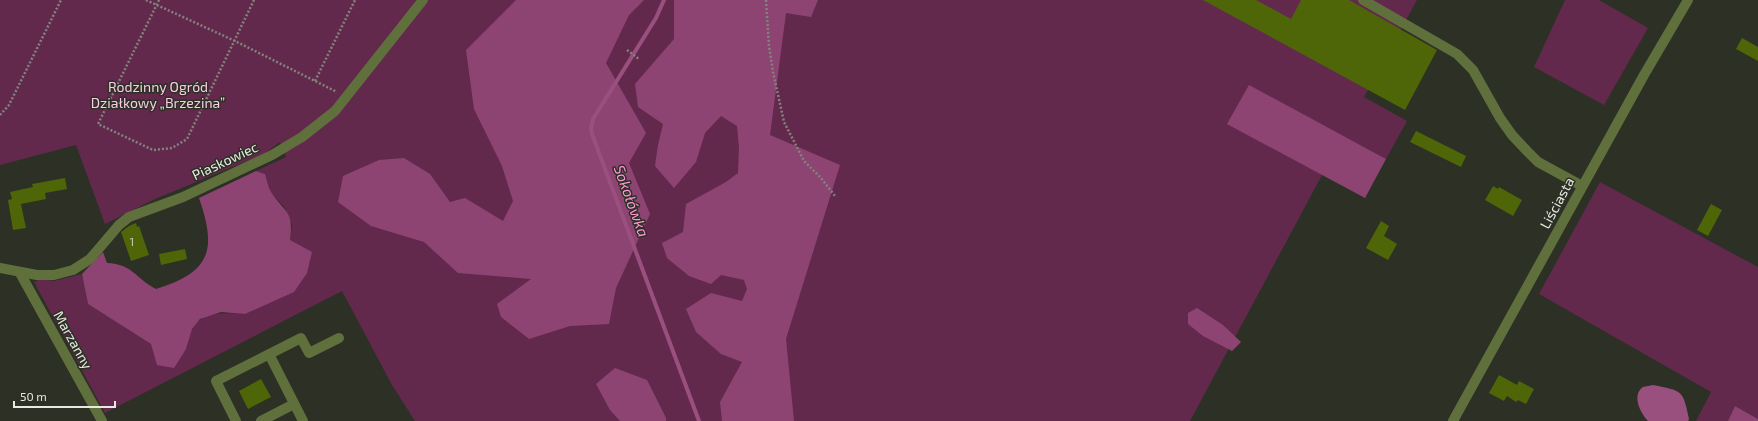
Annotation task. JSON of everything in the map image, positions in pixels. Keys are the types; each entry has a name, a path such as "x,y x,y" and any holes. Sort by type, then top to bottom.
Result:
{"street":[{"name":"Piaskowiec","path":"0,268 20,273 54,275 73,270 90,259 119,225 129,217 183,197 272,155 302,137 335,111 423,0"},
{"path":"1363,0 1457,54 1473,70 1500,118 1512,135 1527,151 1538,162 1582,186"},
{"name":"Liściasta","path":"1453,421 1517,307 1582,186 1688,0"},
{"name":"Marzanny","path":"20,273 102,421"},
{"path":"236,421 216,381 301,338 309,353 339,338"},
{"path":"269,354 303,421"},
{"path":"261,421 294,404"}],"path":[{"path":"0,115 9,105 61,0"},
{"path":"146,0 234,41 338,93"},
{"path":"159,0 98,124 153,150 172,148 187,138 254,0"},
{"path":"315,81 355,0"},
{"path":"766,0 770,52 784,122 804,162 821,178 835,196"},
{"path":"627,50 639,59"}],"green space":[{"name":"Rodzinny Ogród Działkowy „Brzezina”","path":"0,0 1417,0 1364,97 1407,121 1386,159 1343,136 1190,421 415,421 392,385 342,291 105,413 34,282 41,279 54,281 82,274 88,304 151,344 187,347 191,331 196,323 202,318 223,313 245,314 290,240 292,225 285,208 270,192 265,174 256,171 286,157 280,142 264,154 155,199 105,224 76,145 0,165"},
{"path":"1565,0 1599,0 1648,28 1604,105 1534,67"},
{"path":"1600,182 1758,267 1758,419 1735,406 1728,421 1696,421 1711,392 1539,294"}],"shaded area":[{"path":"516,0 644,0 629,15 606,63 646,133 629,163 650,214 616,288 609,324 570,326 529,339 501,317 497,304 531,279 458,273 424,242 371,226 338,202 343,176 379,160 404,158 430,174 450,202 465,198 503,221 513,201 502,166 474,109 466,50"},
{"path":"674,0 818,0 811,17 786,13 770,135 840,165 786,339 794,421 722,421 720,402 742,362 721,354 696,332 686,309 711,293 742,301 747,289 744,280 721,275 711,284 689,276 667,258 662,243 683,232 686,204 726,182 738,173 739,148 737,126 721,116 705,133 696,162 674,188 655,166 663,124 638,107 635,84 674,39"},
{"path":"1249,85 1386,159 1365,198 1227,124"},
{"path":"256,171 265,174 271,192 289,217 291,223 290,240 312,252 307,273 294,292 245,314 221,312 200,319 192,329 186,349 174,368 157,365 151,344 88,304 82,274 103,252 107,263 116,264 129,269 156,289 188,275 199,266 205,257 208,245 208,232 205,216 199,198"},
{"path":"1197,308 1223,325 1241,342 1232,351 1203,336 1188,324 1188,313"},
{"path":"615,368 647,380 666,418 666,421 620,421 610,410 596,384"},
{"path":"1653,385 1676,390 1680,393 1685,402 1689,419 1688,421 1648,421 1640,409 1637,399 1639,390 1643,387"},
{"path":"1735,406 1758,419 1758,421 1728,421"}],"building":[{"path":"1203,0 1256,0 1291,19 1301,0 1349,0 1437,50 1405,110"},
{"path":"1742,38 1758,47 1758,61 1736,49"},
{"path":"1416,131 1466,156 1461,167 1410,142"},
{"path":"65,178 67,189 45,193 46,199 21,204 26,228 13,230 8,200 12,199 10,192 33,187 32,184"},
{"path":"1493,186 1498,189 1499,187 1522,200 1513,216 1485,200"},
{"path":"1711,204 1722,210 1708,236 1697,230"},
{"path":"1381,221 1389,226 1384,236 1397,244 1388,260 1366,248"},
{"path":"136,223 137,227 139,226 149,255 131,261 121,232"},
{"path":"185,249 187,259 161,265 159,254"},
{"path":"1499,375 1517,385 1519,381 1534,389 1526,404 1518,400 1516,402 1507,396 1504,401 1489,393"},
{"path":"261,379 271,397 248,409 239,391"}],"waterway":[{"name":"Sokołówka","path":"664,0 656,18 593,119 591,128 699,421"}]}
